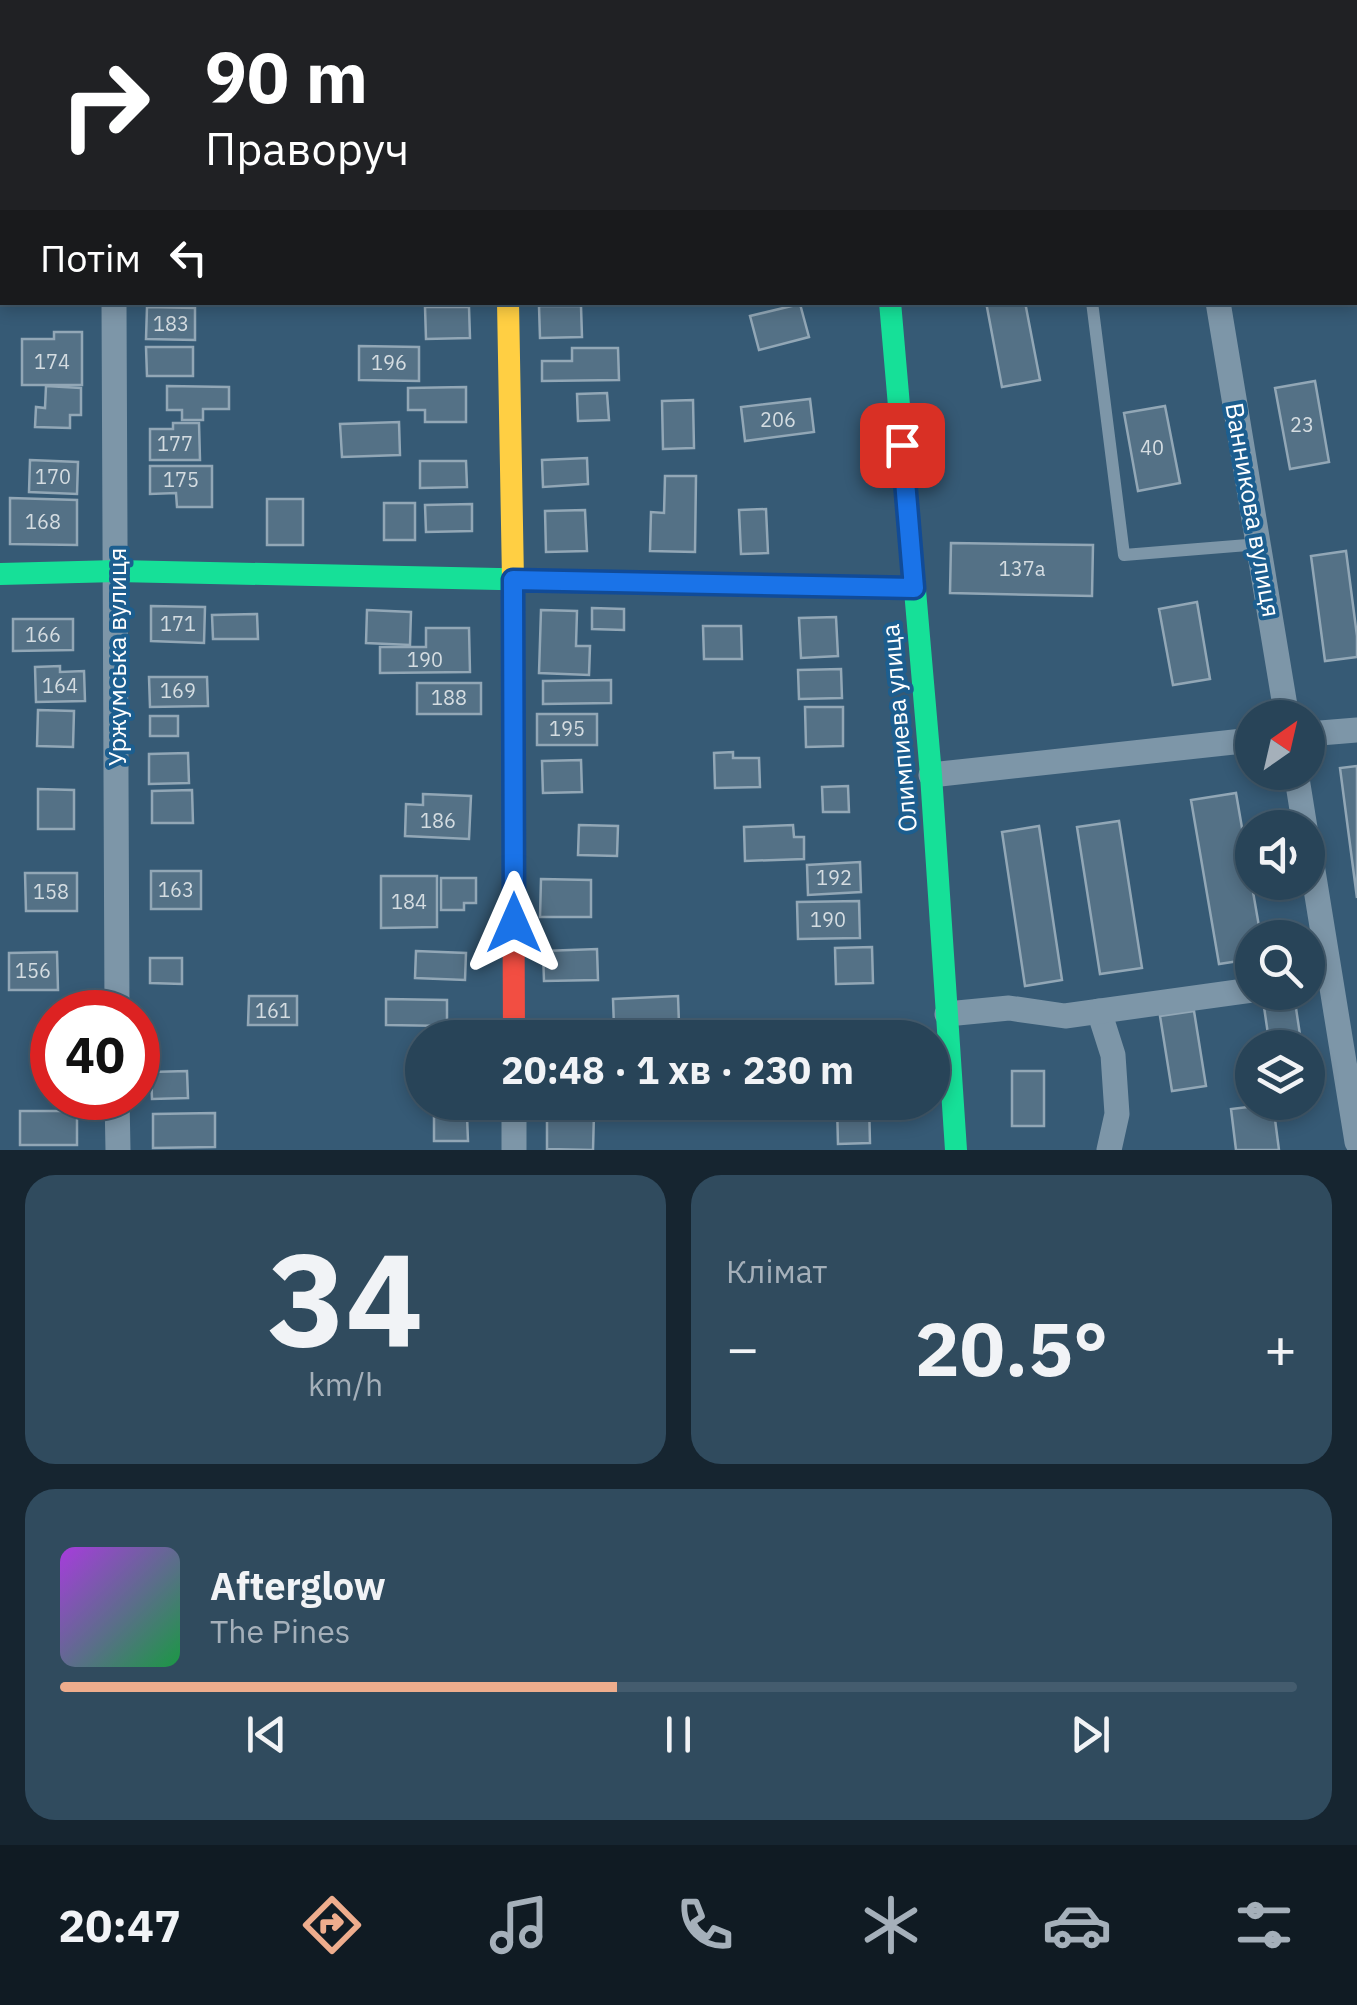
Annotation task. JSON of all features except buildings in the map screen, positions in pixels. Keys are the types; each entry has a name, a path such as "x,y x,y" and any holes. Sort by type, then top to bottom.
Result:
{"street":[{"name":"Уржумська вулиця","path":"114,305 117,990"},
{"path":"508,305 514,1020"},
{"name":"Олимпиева улица","path":"890,305 932,775 956,1150"},
{"name":"Ванникова вулиця","path":"1219,305 1285,700"},
{"path":"0,574 116,571 914,588"},
{"path":"1325,733 1357,730"},
{"path":"932,775 1235,742"},
{"path":"947,1014 1009,1008 1066,1016 1235,992"},
{"path":"1325,1006 1357,1142"},
{"path":"1099,1010 1113,1055 1116,1095 1117,1114 1109,1150"},
{"path":"118,1120 118,1150"},
{"path":"514,1120 514,1150"}],"lane":[{"path":"1092,305 1124,555 1260,544"}],"traffic: fast":[{"path":"890,305 931,775 956,1150"},
{"path":"0,574 117,571 643,582"}],"traffic: slow":[{"path":"508,305 513,789"},
{"path":"643,582 914,588"}],"traffic: jam":[{"path":"513,789 514,1020"}],"route":[{"path":"514,923 513,580 914,588 902,445"}]}
